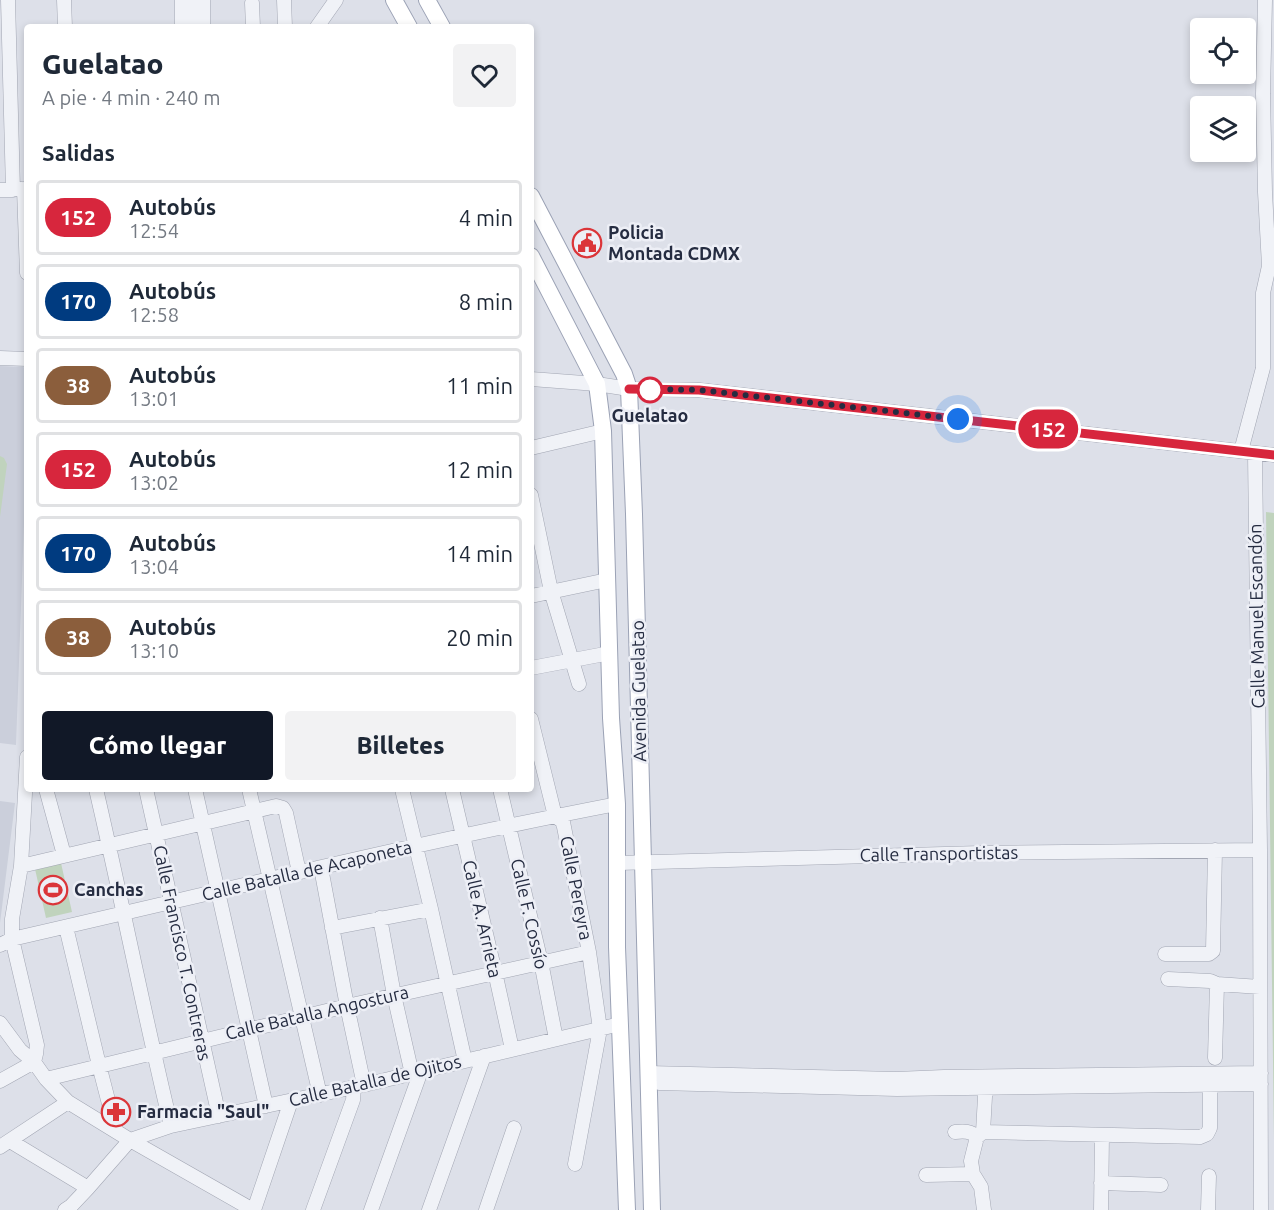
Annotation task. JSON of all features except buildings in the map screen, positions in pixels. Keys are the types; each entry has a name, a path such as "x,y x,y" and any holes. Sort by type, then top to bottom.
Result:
{"main road":[{"path":"394,0 407,24"},
{"path":"428,0 440,24"},
{"name":"Avenida Guelatao","path":"534,202 624,374 629,389 652,1210"},
{"name":"Avenida Guelatao","path":"534,262 597,384 603,431 611,718 617,804 617,947 627,1210"}],"street":[{"path":"8,0 16,190 24,250"},
{"path":"64,0 65,24"},
{"path":"284,0 285,24"},
{"path":"319,24 336,0"},
{"name":"Calle Manuel Escandón","path":"1261,1210 1261,1078 1267,1037 1260,987 1260,850 1248,452 1263,368 1263,293 1269,266 1269,94 1265,0"},
{"path":"182,24 182,3 185,1 202,1 203,24"},
{"path":"192,1 192,24"},
{"path":"252,3 253,24"},
{"path":"0,358 24,359"},
{"path":"534,379 629,389 699,390 1274,455"},
{"path":"534,447 603,431"},
{"path":"534,509 551,591 579,684"},
{"path":"534,595 607,580"},
{"path":"534,667 610,653"},
{"name":"Calle Pereyra","path":"534,730 555,816 563,822 589,952 600,1029 575,1164"},
{"path":"0,1081 34,1062 37,1045 6,942 21,866 25,792"},
{"path":"47,792 64,855"},
{"path":"97,792 171,1126"},
{"name":"Calle Francisco T. Contreras","path":"147,792 219,1116"},
{"path":"196,792 266,1106"},
{"path":"250,792 320,1095"},
{"path":"403,792 465,1061"},
{"name":"Calle A. Arrieta","path":"453,792 512,1049"},
{"name":"Calle F. Cossío","path":"501,792 541,962 556,1039"},
{"name":"Calle Batalla de Acaponeta","path":"6,942 299,872 617,804"},
{"path":"21,866 276,806 283,808 286,813 299,872"},
{"path":"1165,954 1209,954 1213,951 1215,850"},
{"name":"Calle Transportistas","path":"618,863 981,852 1260,850"},
{"path":"313,1210 359,1086 347,1006 321,868"},
{"path":"333,928 431,909"},
{"path":"371,1210 416,1072 394,995 380,918"},
{"path":"66,927 116,1131"},
{"name":"Calle Batalla Angostura","path":"46,1078 394,995 589,952"},
{"path":"1168,979 1260,987"},
{"path":"1215,1058 1217,984"},
{"path":"0,1023 20,1050 34,1062 68,1102 254,1210 291,1101"},
{"name":"Calle Batalla de Ojitos","path":"130,1140 171,1126 320,1095 620,1024"},
{"path":"429,1210 484,1056"},
{"path":"648,1078 896,1084 1261,1078"},
{"path":"1113,1080 1210,1086 1261,1078"},
{"path":"984,1210 981,1187 972,1174 971,1161 980,1135 986,1082"},
{"path":"956,1132 966,1131 980,1135 1200,1137 1207,1134 1210,1128 1210,1086"},
{"path":"68,1102 5,1144 88,1188"},
{"path":"486,1210 514,1128"},
{"path":"1101,1210 1102,1135"},
{"path":"65,1210 88,1188 130,1140"},
{"path":"926,1175 972,1174"},
{"path":"1208,1210 1209,1176"},
{"path":"1101,1183 1161,1185"}],"shaded area":[{"path":"0,366 24,368 24,524 16,745 0,743"},
{"path":"0,801 15,803 0,923"}],"green space":[{"path":"0,456 7,464 0,517"},
{"path":"1266,512 1274,513 1274,1140"},
{"name":"Canchas","path":"61,863 72,912 46,918 35,869"}],"bus line":[{"name":"152","path":"629,389 699,390 1274,455"}],"place":[{"name":"Policia Montada CDMX","path":"587,243"},
{"name":"Guelatao","path":"650,390"},
{"name":"Canchas","path":"53,890"},
{"name":"Farmacia \"Saul\"","path":"116,1112"}],"route":[{"path":"650,390 644,389 699,390 958,419"}]}
